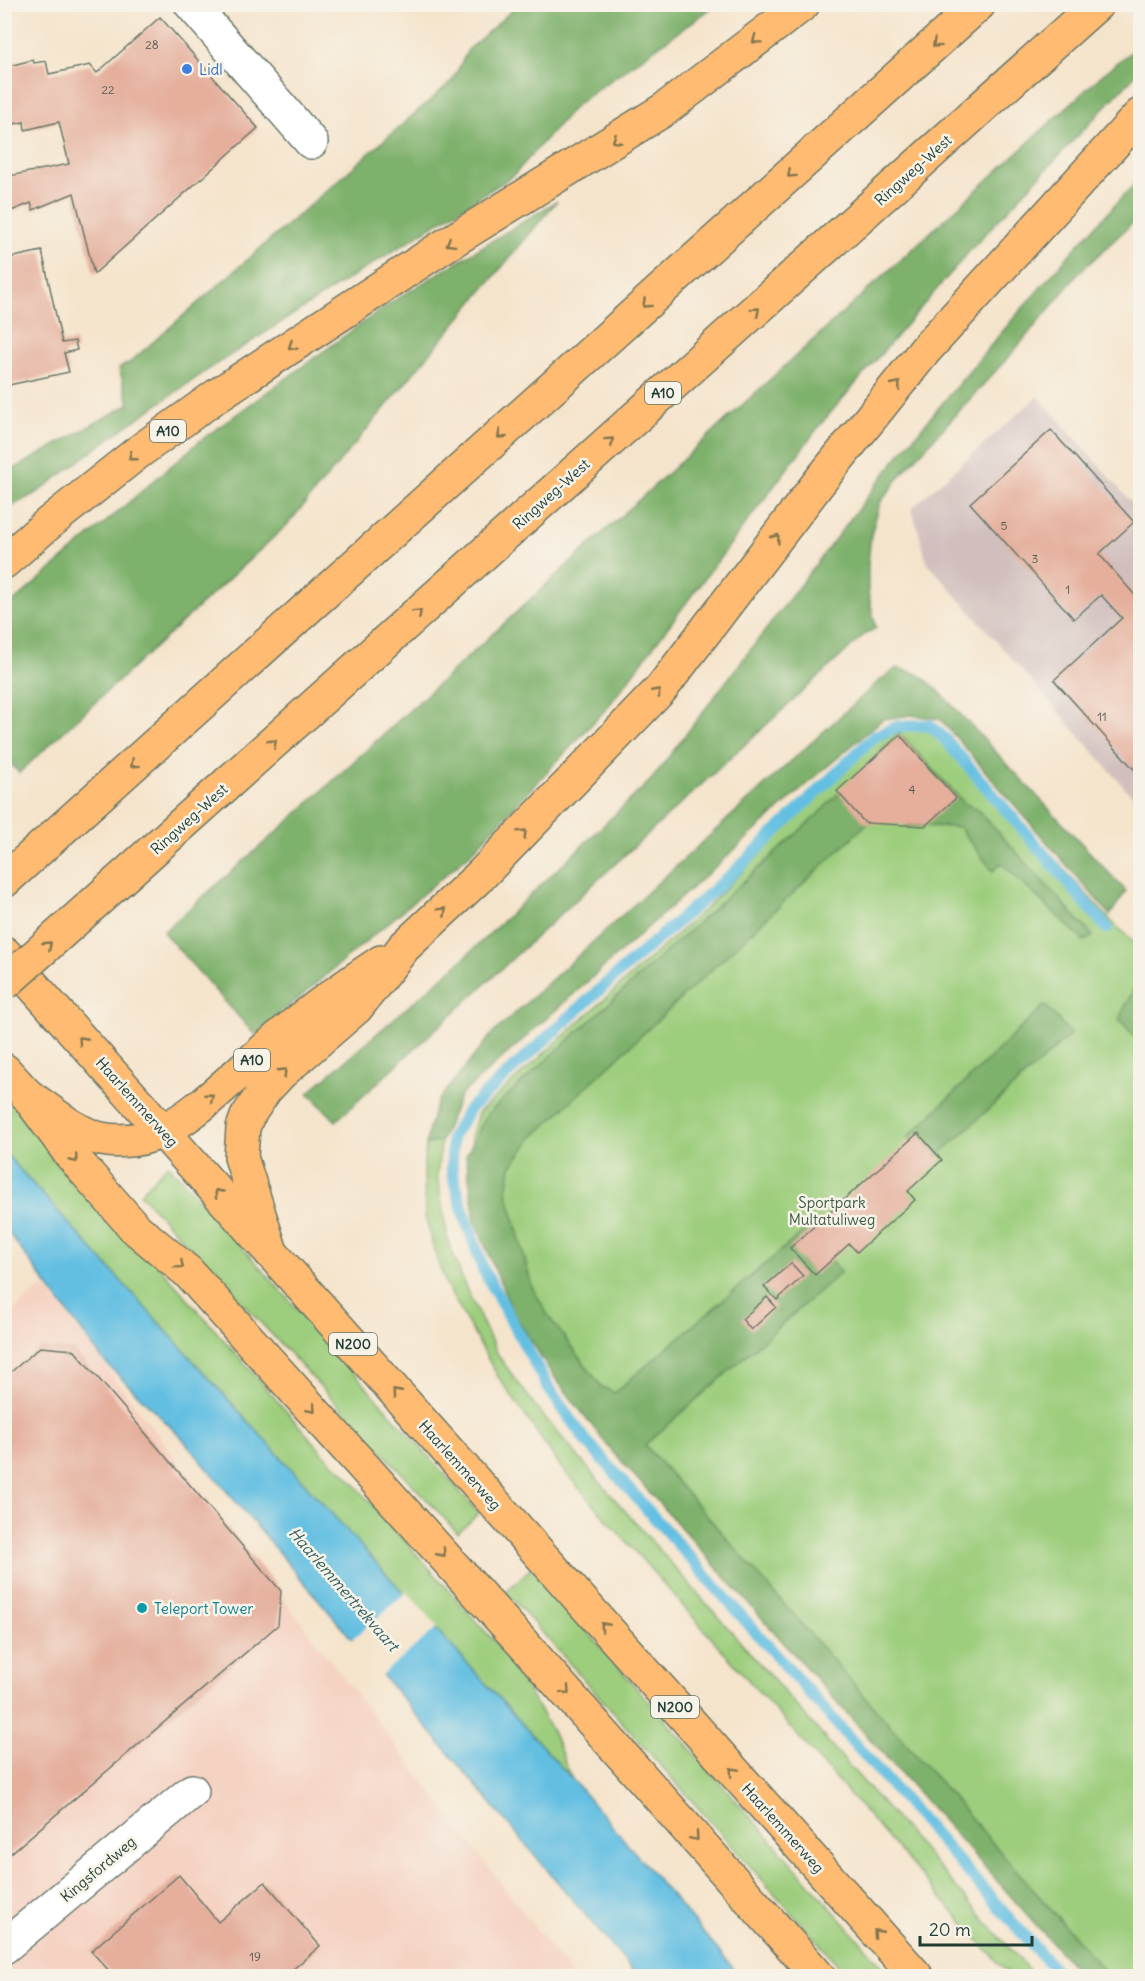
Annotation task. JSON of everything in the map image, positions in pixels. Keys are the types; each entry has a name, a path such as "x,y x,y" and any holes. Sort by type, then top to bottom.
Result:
{"main road":[{"name":"A10","path":"4,562 137,453 219,394 444,246 666,109 803,4"},
{"path":"4,881 979,4"},
{"name":"Ringweg-West","path":"4,984 1097,4"},
{"name":"A10","path":"271,1252 241,1157 240,1142 247,1117 265,1090 282,1072 356,1008 404,947 482,875 661,689 820,481 926,349 1140,116"},
{"name":"A10","path":"27,1095 82,1132 100,1139 146,1138 177,1123 306,1014 340,988 404,947"},
{"name":"Haarlemmerweg","path":"4,953 916,1977"},
{"path":"4,1070 27,1095 70,1155 135,1228 188,1272 527,1648 818,1977"}],"street":[{"path":"191,4 311,142"},
{"name":"Kingsfordweg","path":"4,1947 192,1791"}],"shaded area":[{"path":"1038,396 1140,512 1140,805 927,562 912,508"},
{"path":"44,1286 572,1976 5,1976 5,1318"}],"green space":[{"path":"519,4 716,5 576,105 513,176 215,365 111,437 38,492 5,510 5,474 129,404 119,368 129,363 452,81 468,50"},
{"path":"1140,45 1140,70 974,246 820,425 607,708 470,854 255,1035 163,932 289,821 1103,74"},
{"path":"1140,178 1140,216 1079,273 1014,351 905,470 880,503 871,535 868,563 868,592 876,628 864,635 336,1121 308,1093 460,962 651,780 900,454 1013,319"},
{"path":"557,201 288,524 19,773 5,757 5,609 201,440 390,303"},
{"path":"897,668 918,674 935,687 1126,891 1110,915 940,719 911,715 883,719 460,1096 441,1141 426,1144 437,1102 491,1035 879,681"},
{"name":"Sportpark Multatuliweg","path":"921,722 945,739 1111,921 1135,943 1140,953 1140,1976 1081,1976 678,1514 586,1402 488,1202 471,1137 478,1113 706,908 887,727"},
{"path":"899,733 965,804 977,809 1093,936 1084,941 1001,863 993,871 959,827 908,826 888,804 531,1139 511,1167 507,1191 532,1287 549,1317 601,1386 614,1393 804,1231 841,1272 645,1445 1109,1976 1082,1976 607,1445 553,1375 513,1313 475,1221 466,1156 487,1114 817,815"},
{"path":"1138,980 1140,983 1140,1043 1119,1019"},
{"path":"1045,1005 1071,1034 930,1163 908,1137"},
{"path":"4,1090 331,1462 342,1470 508,1657 553,1733 572,1779 5,1153"},
{"path":"441,1141 437,1174 448,1241 466,1288 499,1357 537,1408 597,1479 1034,1976 1010,1976 563,1470 497,1375 447,1286 436,1257 425,1216 424,1163 426,1144"},
{"path":"168,1164 479,1513 458,1533 140,1194"},
{"path":"531,1568 891,1976 848,1976 506,1592"}],"water":[{"name":"Haarlemmertrekvaart","path":"5,1153 572,1779 740,1976 637,1976 181,1437 103,1360 5,1228"}],"pier":[{"path":"407,1592 438,1627 379,1677 349,1642"}],"building":[{"path":"160,17 258,128 94,274 74,193 33,210 31,203 4,214 4,177 69,164 59,122 25,130 24,122 4,126 4,67 33,60 34,63 46,61 49,74 90,65 97,73"},
{"path":"42,251 62,343 75,341 77,350 64,353 69,372 4,386 4,259"},
{"path":"1051,430 1134,522 1099,554 1140,601 1140,776 1054,680 1122,618 1101,595 1074,619 970,503"},
{"path":"900,735 956,798 925,826 865,823 837,791"},
{"path":"918,1133 942,1160 908,1191 915,1200 857,1252 849,1244 815,1275 790,1248"},
{"path":"791,1263 803,1276 777,1300 764,1287"},
{"path":"767,1297 776,1307 751,1330 742,1319"},
{"name":"Teleport Tower","path":"40,1347 74,1350 281,1591 278,1625 4,1859 4,1378"},
{"path":"179,1875 218,1922 265,1882 320,1946 285,1976 114,1976 91,1951"}],"waterway":[{"path":"1060,1976 583,1437 549,1389 483,1269 452,1173 452,1137 470,1108 606,984 731,875 875,736 899,726 930,725 945,739 1107,928"}],"place":[{"name":"Lidl","path":"187,69"},
{"name":"Teleport Tower","path":"142,1608"}]}
